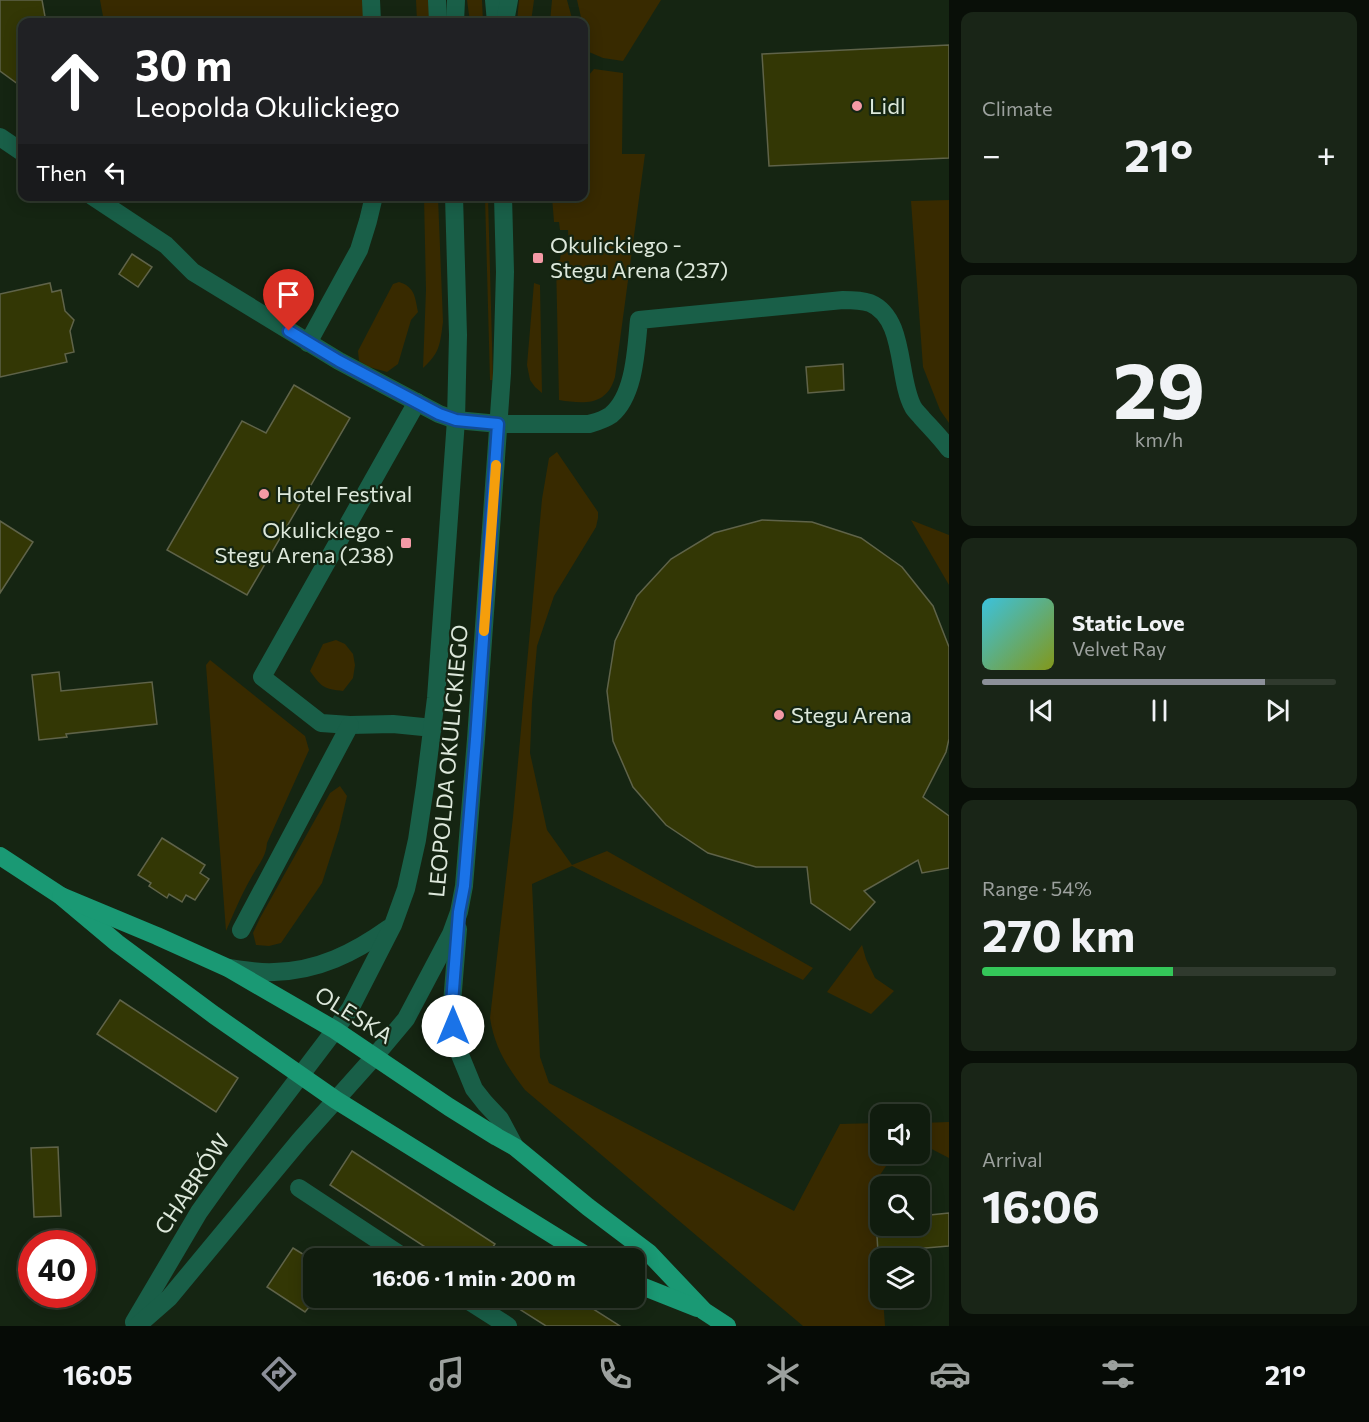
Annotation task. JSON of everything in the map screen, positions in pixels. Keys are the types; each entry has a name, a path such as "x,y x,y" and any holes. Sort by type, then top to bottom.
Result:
{"main road":[{"name":"OLESKA","path":"0,856 61,896 117,943 214,1015 336,1100 574,1248"},
{"name":"OLESKA","path":"61,896 228,968 335,1030 514,1147 649,1253 705,1311 727,1326"},
{"name":"OLESKA","path":"645,1287 705,1311"}],"street":[{"path":"370,0 372,18"},
{"path":"437,0 438,18"},
{"path":"455,18 456,0"},
{"path":"494,0 496,18"},
{"path":"506,18 508,0"},
{"path":"0,137 18,149"},
{"path":"100,201 166,245 193,273 339,361 456,420 498,424 589,424 611,415 620,405 632,376 639,320 859,300 882,310 891,323 905,385 913,408 949,449"},
{"path":"308,343 359,250 373,201"},
{"name":"LEOPOLDA OKULICKIEGO","path":"301,1075 350,1009 393,925 406,889 417,840 432,728 456,420 458,335 454,201"},
{"name":"LEOPOLDA OKULICKIEGO","path":"336,1100 406,1018 451,933 459,912 464,886 502,373 505,272 503,201"},
{"path":"417,402 262,677 321,723 393,724 432,728"},
{"path":"241,930 350,725"},
{"path":"459,912 452,1003 453,1026 458,1050 474,1089 500,1119 514,1147"},
{"path":"228,968 259,972 296,970 342,957 365,945 393,925"},
{"name":"CHABRÓW","path":"131,1326 199,1212 301,1075"},
{"path":"137,1326 169,1298 336,1100"},
{"path":"299,1188 390,1248"},
{"path":"480,1308 508,1326"}],"shaded area":[{"path":"100,0 371,0 372,18 103,18"},
{"path":"416,0 430,0 431,18 417,18"},
{"path":"467,0 482,0 483,18 469,18"},
{"path":"519,0 534,0 532,18 517,18"},
{"path":"552,0 567,0 572,18 550,18"},
{"path":"577,0 661,0 623,61 603,58 589,52 588,18 581,18"},
{"path":"594,69 623,73 622,154 645,154 615,377 606,393 600,398 577,402 559,400 556,261 560,260 561,252 569,252 568,230 560,230 559,222 554,222 552,201 588,201 589,75"},
{"path":"949,200 949,423 940,410 923,367 911,201"},
{"path":"424,201 438,201 443,322 438,348 433,358 423,368 426,290"},
{"path":"485,201 488,201 493,380 490,380"},
{"path":"399,282 411,290 418,312 411,320 398,364 387,372 369,367 359,361 358,351 393,284"},
{"path":"534,283 540,285 542,393 530,380 527,365"},
{"path":"557,452 598,512 598,518 596,527 554,596 537,646 530,753 547,830 572,865 607,851 813,968 803,980 572,866 532,884 540,1057 549,1083 794,1211 840,1124 870,1123 870,1164 887,1164 879,1176 870,1176 870,1236 876,1236 878,1248 870,1248 870,1308 884,1308 885,1326 803,1326 525,1090 507,1065 495,1039 490,1018 513,817 542,499 549,458"},
{"path":"911,520 949,535 949,585"},
{"path":"336,640 345,644 353,654 355,665 353,678 343,691 324,686 310,671 323,644"},
{"path":"210,660 305,736 309,750 267,843 263,858 244,891 226,931 206,665"},
{"path":"340,786 347,796 322,883 281,943 269,946 256,945 253,933 260,918 330,793"},
{"path":"862,945 875,978 894,991 871,1014 827,992"},
{"path":"949,1122 949,1158 930,1148 930,1123"}],"building":[{"path":"0,0 42,0 45,18 18,18 18,84 0,71"},
{"name":"Lidl","path":"949,45 949,158 769,166 762,54"},
{"path":"132,254 152,267 138,287 119,274"},
{"path":"50,283 52,292 61,290 65,311 74,320 70,331 74,352 65,354 67,362 0,377 0,294"},
{"path":"843,364 844,390 808,393 806,367"},
{"path":"294,385 350,418 247,595 167,550 242,421 266,433"},
{"name":"Stegu Arena","path":"762,520 812,522 861,538 902,567 933,606 949,647 949,739 946,752 923,797 949,816 949,868 922,873 918,860 864,891 875,902 850,930 811,903 807,867 756,867 708,853 666,825 633,787 613,741 607,691 615,641 637,596 671,559 714,533"},
{"path":"0,521 33,542 0,593"},
{"path":"59,672 61,691 152,682 157,724 66,734 67,737 39,740 32,675"},
{"path":"162,838 205,865 200,873 209,879 195,900 186,895 182,902 169,894 167,898 149,886 151,883 138,875"},
{"path":"120,1000 238,1078 216,1112 97,1034"},
{"path":"58,1147 61,1216 34,1217 31,1148"},
{"path":"352,1151 495,1244 492,1248 427,1248 330,1185"},
{"path":"949,1213 949,1246 878,1248 877,1236 930,1236 930,1215"},
{"path":"293,1248 303,1254 303,1308 308,1308 305,1312 267,1287"},
{"path":"518,1308 592,1308 620,1326 546,1326"}],"slow traffic":[{"path":"484,631 496,465"}],"place":[{"name":"Lidl","path":"857,106"},
{"name":"Okulickiego - Stegu Arena (237)","path":"538,258"},
{"name":"Hotel Festival","path":"264,494"},
{"name":"Okulickiego - Stegu Arena (238)","path":"406,543"},
{"name":"Stegu Arena","path":"779,715"}],"route":[{"path":"289,331 339,361 439,414 456,420 498,424 476,739 452,1003 453,1026"}]}
